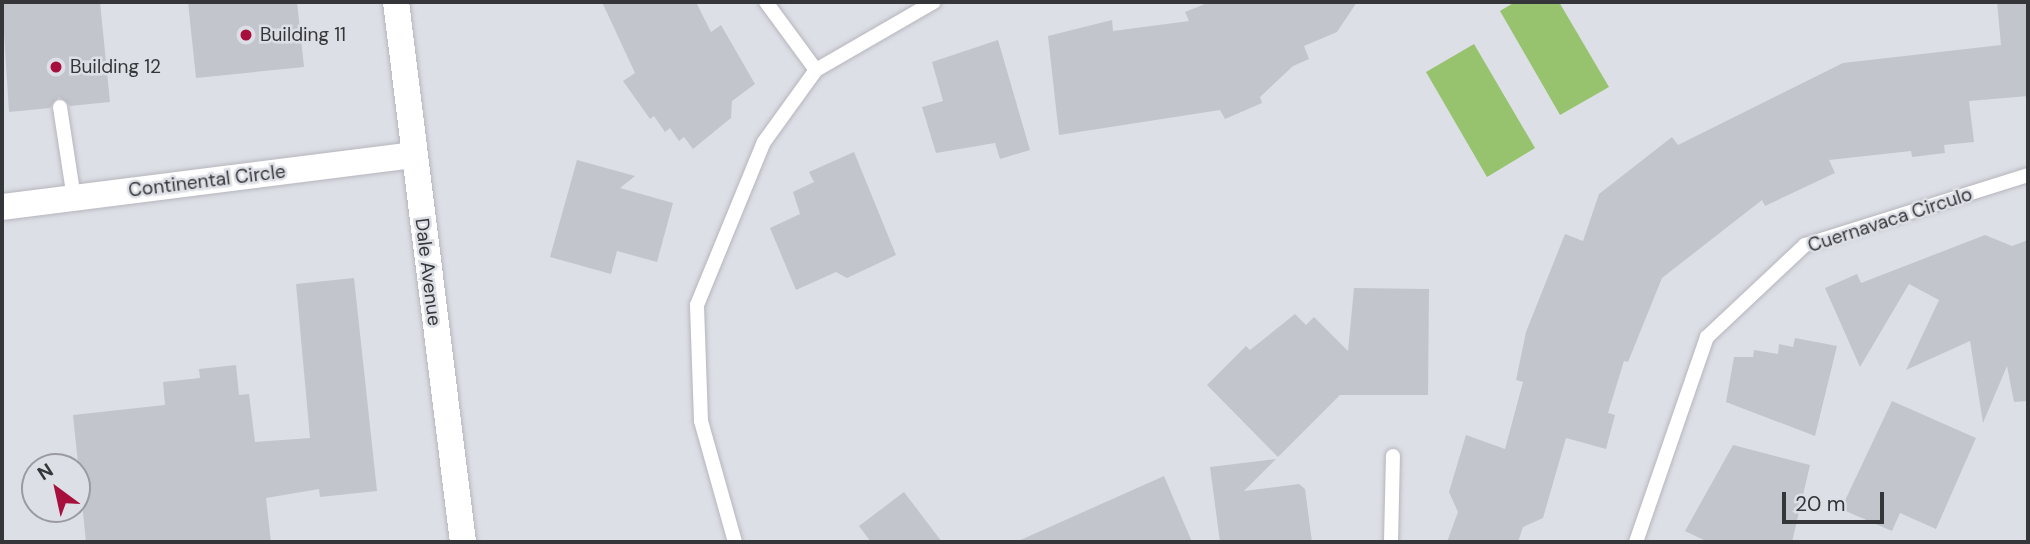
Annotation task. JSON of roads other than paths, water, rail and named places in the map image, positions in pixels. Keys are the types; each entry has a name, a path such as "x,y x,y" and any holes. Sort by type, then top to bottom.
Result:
{"street":[{"name":"Dale Avenue","path":"396,2 412,155 463,542"},
{"name":"Continental Circle","path":"2,207 412,155"}],"lane":[{"path":"766,2 816,70"},
{"path":"735,542 701,421 698,305 764,142 816,70 933,2"},
{"path":"60,107 74,198"},
{"name":"Cuernavaca Circulo","path":"1636,542 1707,337 1805,245 2028,175"},
{"path":"1391,542 1393,456"}],"place":[{"name":"Building 11","path":"246,35"},
{"name":"Building 12","path":"56,67"}]}
